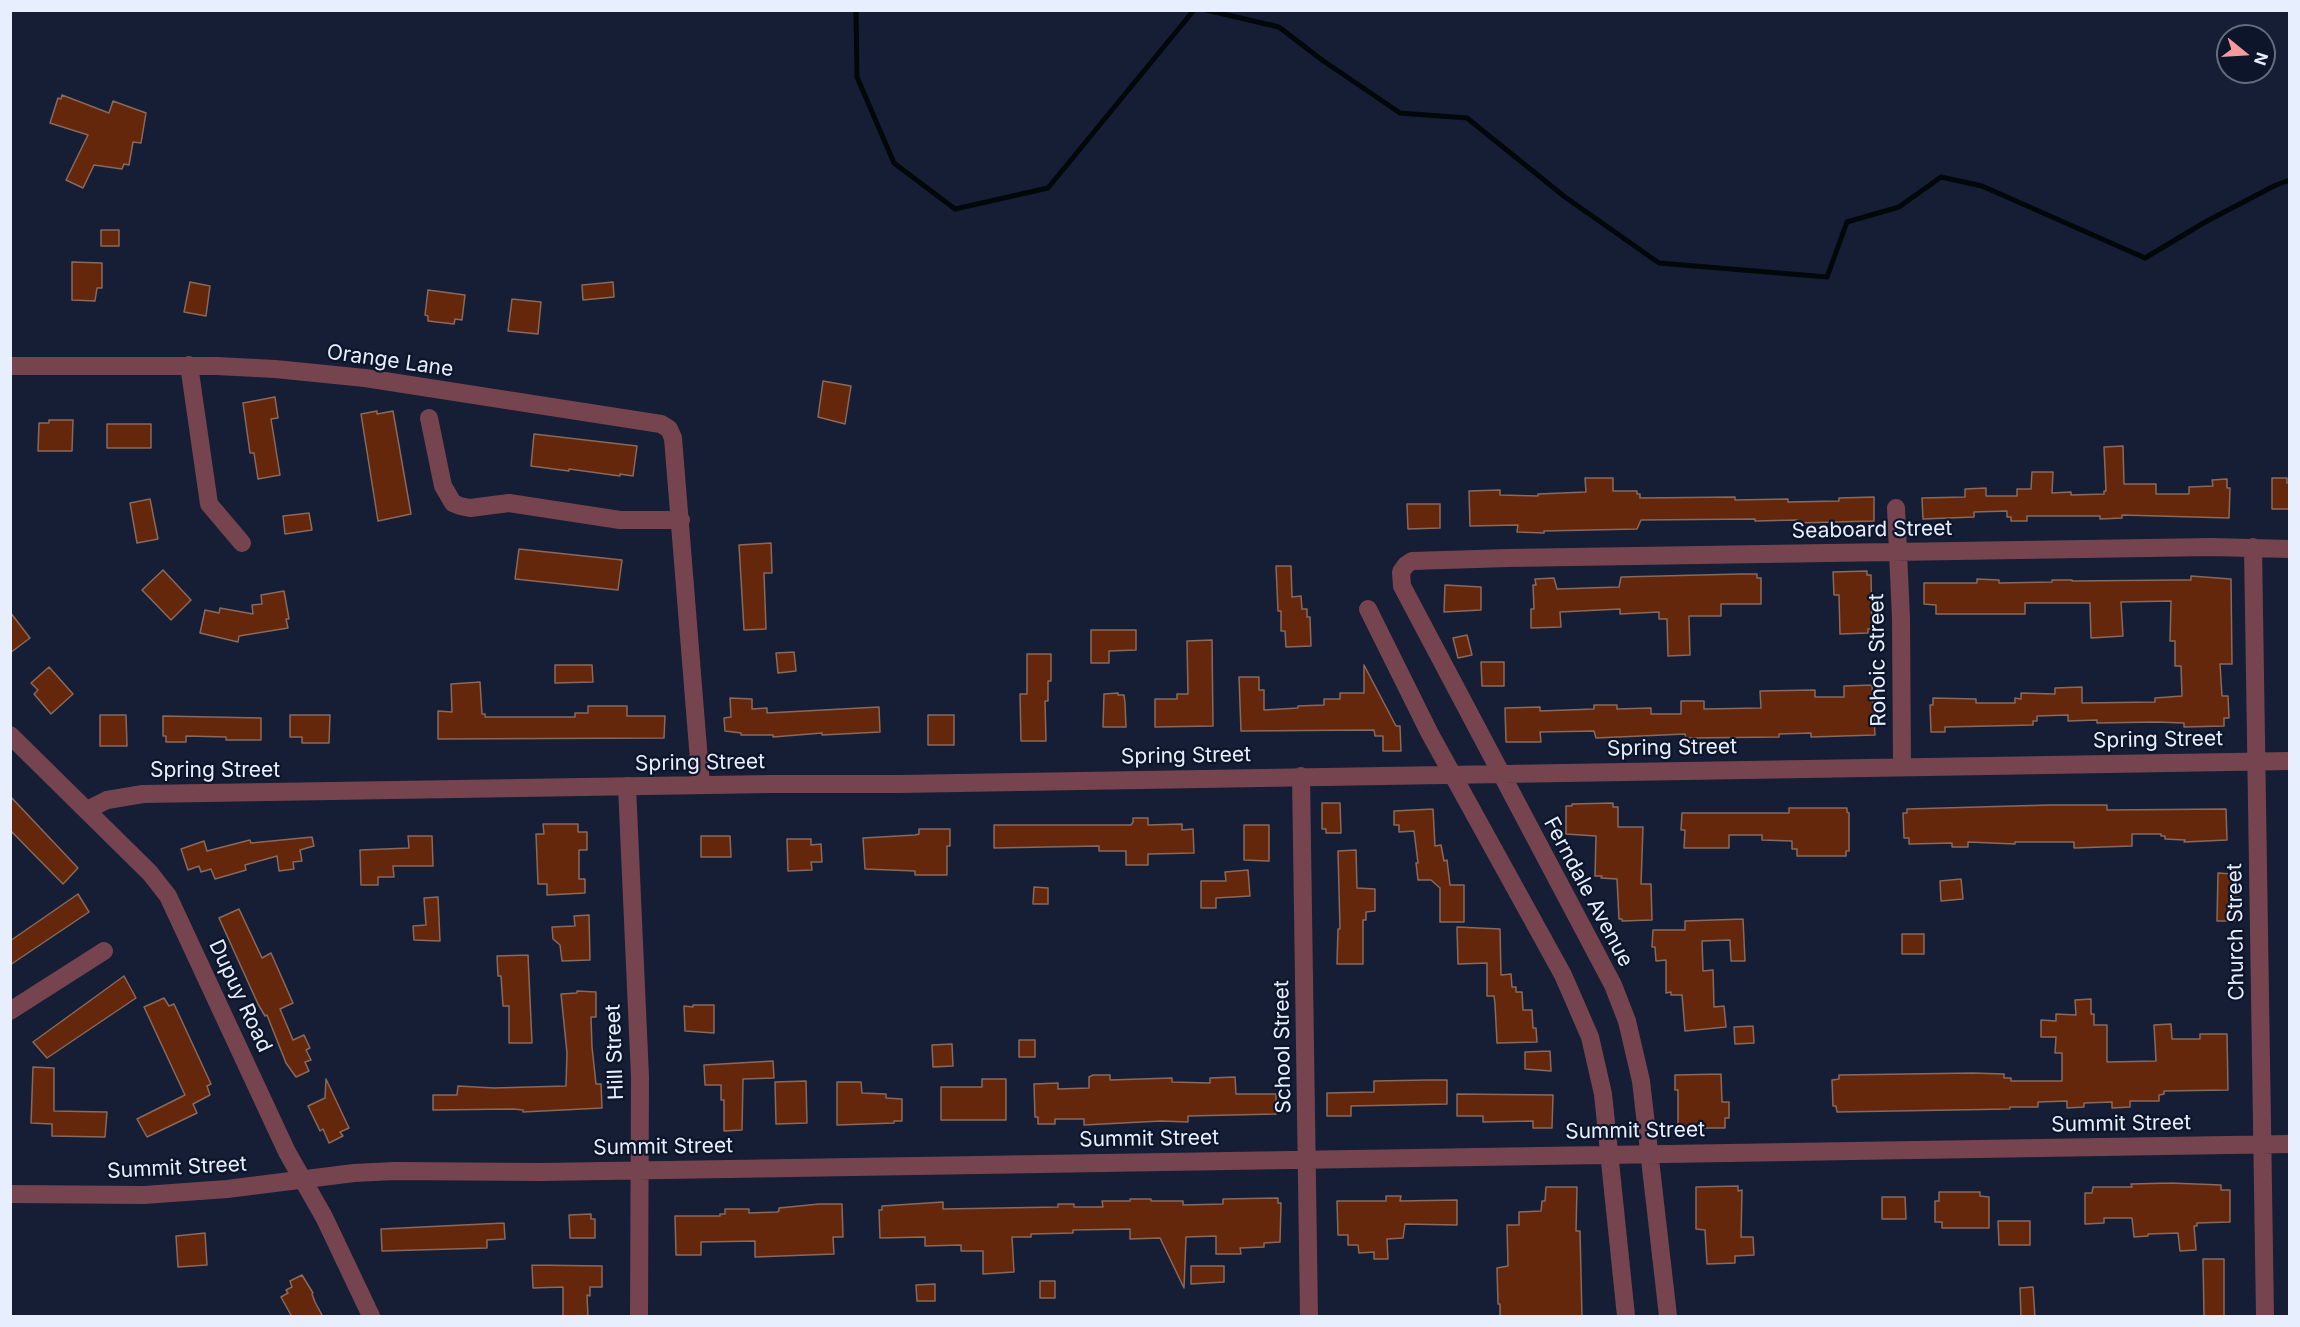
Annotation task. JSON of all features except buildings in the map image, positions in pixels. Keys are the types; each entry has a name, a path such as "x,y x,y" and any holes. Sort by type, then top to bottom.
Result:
{"street":[{"name":"Orange Lane","path":"10,366 189,366 275,369 364,378 661,424 669,429 673,438 681,520"},
{"path":"189,366 209,504 242,543"},
{"path":"429,418 443,486 453,503 460,506 470,508 509,503 620,520 681,520 701,785"},
{"name":"Rohoic Street","path":"1896,508 1901,618 1902,766"},
{"name":"Seaboard Street","path":"1455,560 2253,547 2289,549"},
{"name":"Church Street","path":"2253,547 2265,1317"},
{"name":"Ferndale Avenue","path":"1455,560 1412,561 1406,565 1400,579 1445,671 1613,985 1627,1021 1635,1051 1668,1317"},
{"path":"1368,609 1452,774 1577,1003 1590,1037 1598,1065 1626,1317"},
{"name":"Dupuy Road","path":"10,735 150,873 168,896 288,1152 324,1217 371,1317"},
{"name":"Spring Street","path":"87,810 107,800 142,794 911,784 2289,761"},
{"name":"School Street","path":"1301,776 1309,1317"},
{"name":"Hill Street","path":"627,786 640,1077 639,1317"},
{"path":"10,1011 104,951"},
{"name":"Summit Street","path":"10,1194 144,1195 227,1190 302,1179 394,1171 640,1170 2289,1144"}],"waterway":[{"path":"856,10 857,77 894,163 955,209 1048,188 1194,10"},
{"path":"1206,10 1279,27 1322,60 1400,113 1467,118 1565,197 1659,263 1827,277 1847,222 1899,207 1941,177 1982,186 2145,258 2207,221 2290,180"}]}
